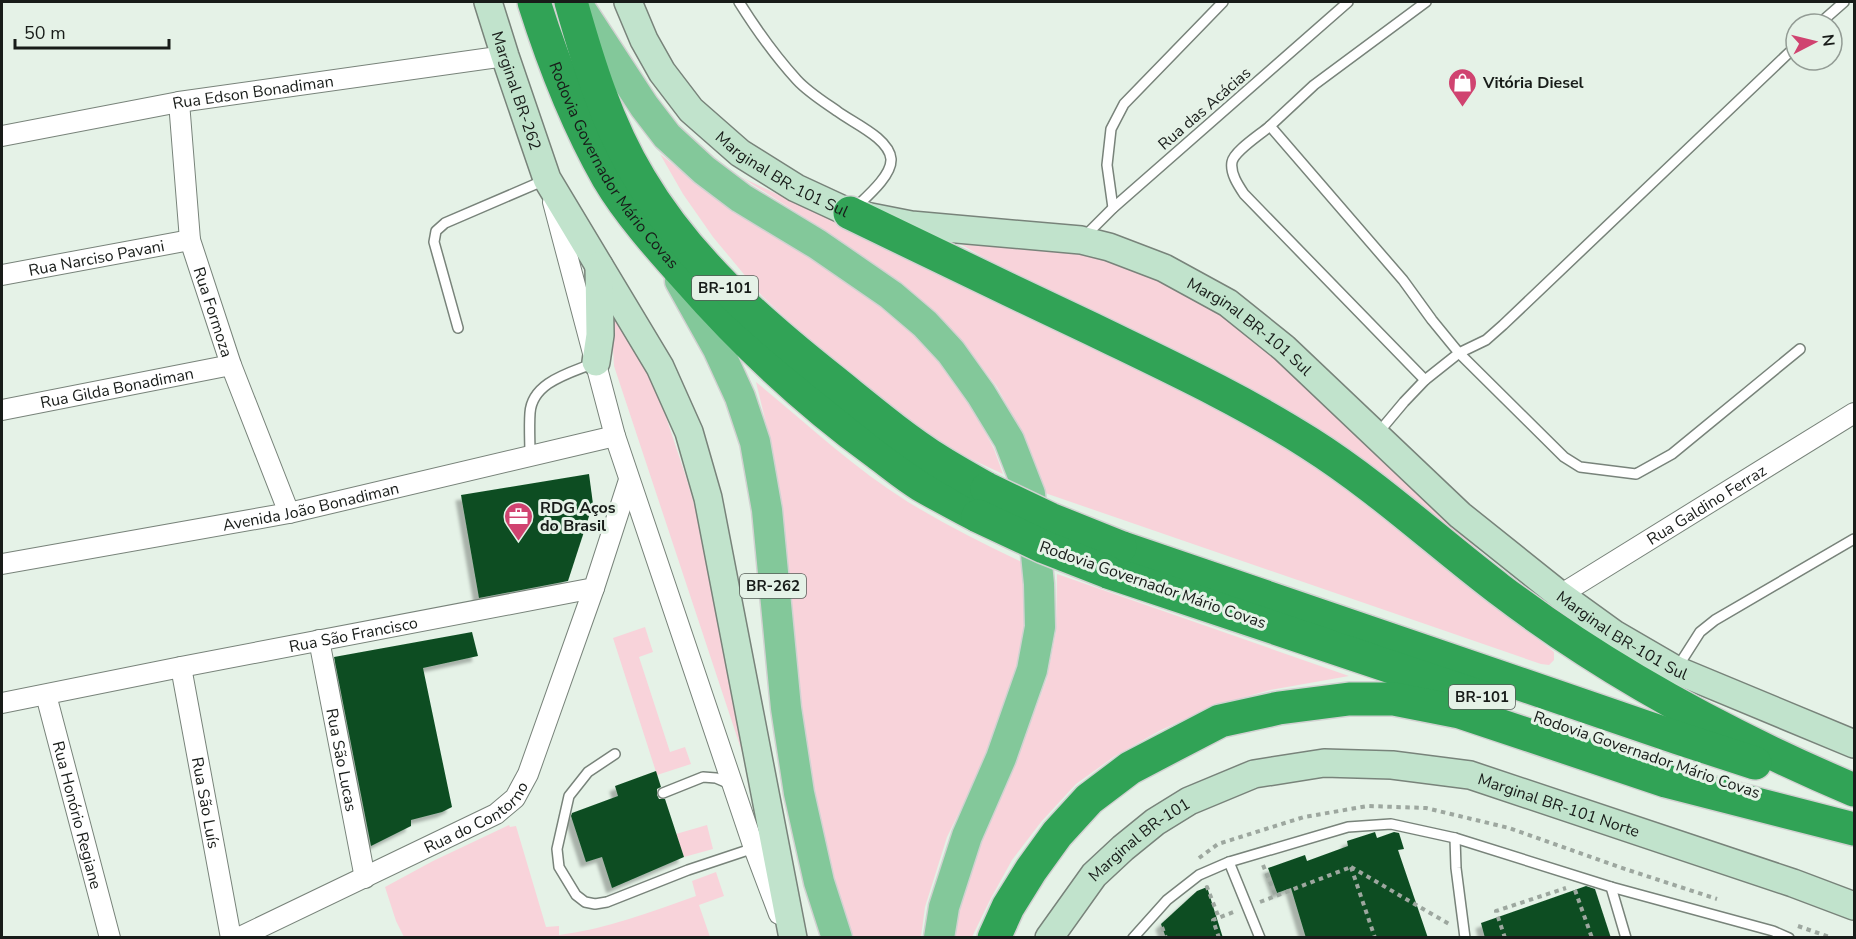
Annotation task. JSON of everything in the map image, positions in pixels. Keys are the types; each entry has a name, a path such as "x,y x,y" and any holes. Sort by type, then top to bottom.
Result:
{"highway":[{"name":"Rodovia Governador Mário Covas","path":"534,2 549,49 581,128 609,180 662,250 719,314 798,391 920,485 982,502"},
{"name":"Rodovia Governador Mário Covas","path":"573,2 592,75 635,170 675,232 706,268 750,312 893,428 939,461 982,502 1044,547 1114,560 1854,795"},
{"path":"850,213 1216,388 1311,444 1400,509 1499,589 1588,652 1683,708 1788,762 1854,790"},
{"name":"Rodovia Governador Mário Covas","path":"1114,560 1356,655 1854,827"},
{"path":"994,938 1008,907 1057,834 1089,800 1130,768 1220,721 1279,708 1348,699 1394,699 1460,712 1666,782 1854,827"}],"main road":[{"name":"Marginal BR-262","path":"488,2 547,179 660,367 689,432 708,498 793,938"},
{"path":"573,2 667,136 696,164 741,198 817,244 891,295 925,324 951,352 981,394 1009,440 1030,494 1039,584 1040,627 1032,670 1000,758 967,836 944,907 939,938"},
{"name":"Marginal BR-101 Sul","path":"628,2 644,40 662,72 691,110 740,153 796,188 850,213 911,225 1081,240 1109,247 1164,267 1228,303 1284,348 1460,515 1560,595 1614,634 1676,670 1854,744"},
{"name":"BR-262","path":"662,250 718,349 740,397 755,442 767,510 786,708 799,793 819,882 837,938"},
{"path":"596,362 600,335 599,265"},
{"name":"Marginal BR-101 Norte","path":"1254,774 1324,763 1392,765 1470,775 1793,883 1854,906"},
{"name":"Marginal BR-101","path":"1049,938 1094,875 1155,822 1189,801 1254,774"}],"street":[{"name":"Rua Edson Bonadiman","path":"2,136 179,102 505,56"},
{"name":"Rua Formoza","path":"179,102 190,240 231,365 289,513"},
{"path":"547,179 615,436 629,480 754,848 789,938"},
{"name":"Rua Narciso Pavani","path":"2,275 190,240"},
{"name":"Rua Gilda Bonadiman","path":"2,410 231,365"},
{"name":"Rua Galdino Ferraz","path":"1560,595 1854,412"},
{"name":"Avenida João Bonadiman","path":"2,564 289,513 615,436"},
{"path":"594,588 629,480"},
{"name":"Rua São Francisco","path":"2,704 181,667 594,588"},
{"name":"Rua do Contorno","path":"238,938 496,814 515,798 528,774 594,588"},
{"name":"Rua São Lucas","path":"319,640 365,878"},
{"name":"Rua São Luís","path":"181,667 231,938"},
{"name":"Rua Honório Regiane","path":"46,694 110,938"}],"lane":[{"path":"739,2 759,33 798,82 883,142 890,150 891,162 886,175 850,213"},
{"path":"1113,208 1107,165 1111,129 1124,104 1223,2"},
{"name":"Rua das Acácias","path":"1081,240 1113,208 1348,2"},
{"path":"1425,380 1244,194 1233,175 1232,162 1237,153 1314,85 1426,2"},
{"path":"1377,435 1425,380 1459,353 1486,340 1503,325 1784,57"},
{"path":"1270,126 1403,280 1459,353 1564,457 1580,467 1636,474 1672,454 1800,349"},
{"path":"458,328 434,242 436,231 445,223 547,179"},
{"path":"531,456 530,410 537,393 550,382 596,362"},
{"path":"1676,670 1700,632 1715,620 1854,539"},
{"path":"615,754 588,772 569,796 560,831 557,849 559,867 576,895 585,902 607,903 688,870 754,848"},
{"path":"663,793 703,777 716,778 733,785"},
{"path":"1133,938 1167,900 1199,876 1229,862 1348,827 1391,824 1455,838 1611,887 1773,931 1790,938"},
{"path":"1455,838 1456,868 1465,935"},
{"path":"1229,862 1260,938"},
{"path":"1611,887 1626,938"}],"path":[{"path":"1351,867 1465,935"},
{"path":"1219,938 1214,920 1351,867"},
{"path":"1351,867 1375,938"},
{"path":"1505,938 1496,911 1574,885 1592,938"},
{"path":"1197,891 1208,887 1219,918"},
{"path":"1161,924 1166,938"}],"shaded area":[{"path":"660,154 729,209 813,256 883,306 918,338 942,364 970,403 994,449 1003,474 947,448 901,416 830,360 762,296 713,237 683,194"},
{"path":"741,177 1210,399 1302,454 1393,520 1554,652 1554,660 1549,665 1541,664 1045,493 1024,436 997,387 965,345 902,283"},
{"path":"962,245 1057,248 1099,257 1161,278 1219,314 1274,355 1511,581 1317,430 1222,374 1027,282"},
{"path":"610,297 639,346 687,480 710,559 748,770 614,366"},
{"path":"756,382 849,460 888,489 951,527 1026,564 1029,628 1019,669 988,755 947,837 925,907 921,937 853,937 835,880 813,792 799,708 771,444"},
{"path":"1057,574 1349,676 1270,690 1217,705 1161,730 1115,756 1076,784 1041,822 1012,860 972,937 950,938 979,842 1014,767 1047,678 1056,631"},
{"path":"645,627 653,652 639,657 670,752 685,747 691,764 657,775 613,638"},
{"path":"509,825 510,827 516,826 546,927 559,926 559,935 611,924 696,896 692,881 716,872 724,896 699,905 710,937 404,937 385,887"},
{"path":"707,825 713,849 684,857 676,834"}],"building":[{"name":"RDG Aços do Brasil","path":"589,474 593,504 568,581 479,598 461,495"},
{"path":"472,632 478,656 423,668 452,807 411,820 411,826 371,846 334,657"},
{"path":"656,771 661,787 657,789 657,795 659,799 665,799 684,857 612,888 602,857 586,862 572,813 618,796 615,786"},
{"path":"1375,832 1377,838 1394,832 1399,833 1404,849 1398,850 1428,938 1306,938 1291,888 1277,893 1268,868 1305,855 1307,861 1348,846 1347,841"},
{"path":"1586,886 1595,889 1611,938 1485,938 1481,923"},
{"path":"1207,887 1223,938 1166,938 1161,924 1197,891"}],"place":[{"name":"Vitória Diesel","path":"1462,108"},
{"name":"RDG Aços do Brasil","path":"519,542"}]}
